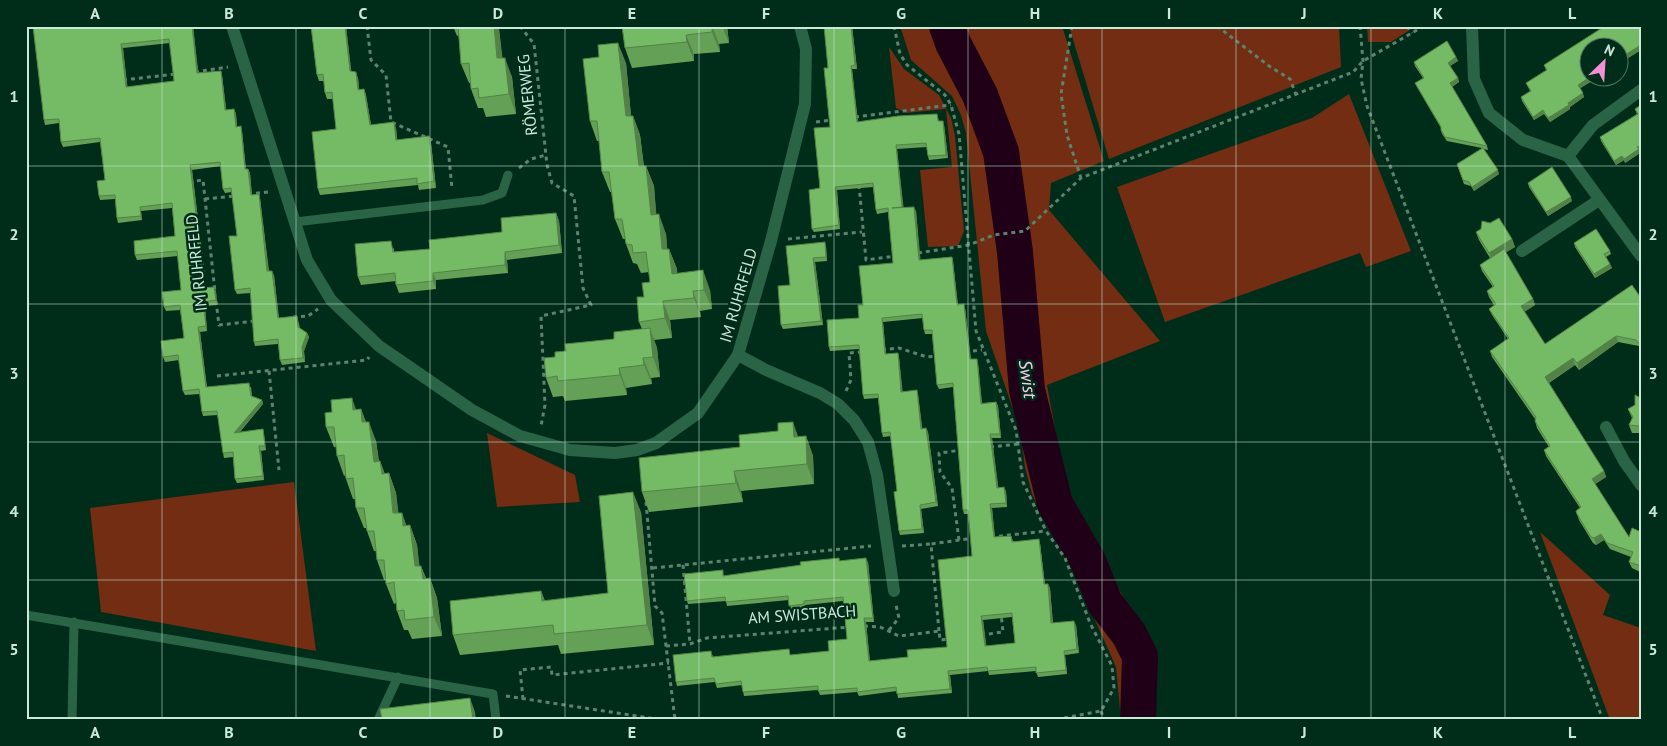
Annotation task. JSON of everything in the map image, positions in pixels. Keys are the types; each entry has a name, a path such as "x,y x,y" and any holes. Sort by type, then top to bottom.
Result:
{"street":[{"name":"IM RUHRFELD","path":"232,26 307,260 332,300 379,346 472,410 520,436 570,450 614,453 637,450 656,443 698,413 738,355 771,241 805,104 806,49 800,26"},
{"path":"1472,26 1474,79 1489,113 1523,140 1568,156 1641,256"},
{"path":"1568,156 1593,125 1641,90"},
{"path":"1522,251 1599,200"},
{"path":"738,355 766,370 820,393 838,404 854,420 868,442 878,475 894,591"},
{"path":"1606,427 1624,461 1641,485"}],"lane":[{"path":"295,222 483,200 502,193 508,175"},
{"path":"26,615 493,694 496,720"},
{"path":"72,720 74,622"},
{"path":"378,720 398,677"}],"path":[{"path":"367,26 371,60 386,75 391,122 448,148 454,202"},
{"name":"RÖMERWEG","path":"520,26 534,44 547,165 552,183 574,196 583,288 591,305 541,316 545,405 538,441"},
{"path":"894,26 900,54 907,65 936,86 951,105 959,134 976,331 982,350 1016,430 1022,482 1046,531 1065,558 1090,623 1112,666 1114,688 1100,711 1054,720"},
{"path":"1072,26 1061,94 1067,135 1081,178"},
{"path":"1217,26 1269,66 1290,79 1296,95"},
{"path":"1360,26 1363,61 1361,79 1367,106 1602,720"},
{"path":"1406,26 1412,33"},
{"path":"916,253 969,245 994,235 1025,231 1081,178 1353,72 1363,61 1424,26"},
{"path":"190,72 245,65"},
{"path":"122,80 181,73"},
{"path":"854,127 852,117 951,105"},
{"path":"800,124 835,119"},
{"path":"508,175 531,160 546,155"},
{"path":"859,176 864,226 862,232 866,260 906,254"},
{"name":"IM RUHRFELD","path":"183,182 203,180 218,325 258,321"},
{"name":"IM RUHRFELD","path":"206,199 285,190"},
{"name":"IM RUHRFELD","path":"771,241 862,232"},
{"path":"288,318 308,316 332,300"},
{"path":"217,376 367,360 379,346"},
{"path":"874,350 900,348 928,357 947,354"},
{"path":"957,353 982,350"},
{"path":"838,404 851,380 849,353 866,351"},
{"path":"269,371 279,470"},
{"path":"983,448 1019,444"},
{"path":"959,540 952,488 940,472 939,453 966,450"},
{"path":"932,472 940,472"},
{"path":"646,498 655,606 662,613 675,720"},
{"path":"988,537 1046,531"},
{"path":"653,568 887,546 931,544 978,538"},
{"path":"931,544 940,640 958,638"},
{"path":"683,565 690,644"},
{"path":"889,630 899,618 894,591"},
{"path":"976,636 1003,632 1001,609"},
{"name":"AM SWISTBACH","path":"666,646 690,644 707,638 864,626 880,627 899,636 939,631"},
{"path":"523,698 520,670 551,667 552,676 669,662"},
{"path":"493,694 663,720"},
{"path":"1100,711 1104,720"}],"shaded area":[{"path":"900,26 1062,26 1104,161 1051,183 1049,210 1160,341 1047,385 1070,500 1146,639 1149,659 1149,720 1121,720 1116,667 1067,557 1048,528 1032,494 1025,467 1020,429 986,331 966,133 961,115 952,96 911,60"},
{"path":"1069,26 1339,26 1341,67 1109,159"},
{"path":"1367,26 1416,26 1391,42 1368,42"},
{"path":"889,47 904,69 939,95 951,118 955,136 964,231 958,246 928,247 920,170 952,167 946,109 906,113 896,108"},
{"path":"1349,94 1411,251 1366,267 1360,253 1165,322 1117,187 1312,118"},
{"path":"487,433 575,475 580,502 497,507"},
{"path":"294,482 316,651 101,612 90,508"},
{"path":"1540,532 1610,595 1603,615 1641,628 1641,720 1610,720"}],"building":[{"path":"33,26 192,26 197,73 221,71 225,110 234,109 236,127 241,126 245,169 248,169 251,195 259,194 267,271 272,271 278,318 297,316 298,327 307,333 302,347 303,358 280,360 278,339 254,342 250,288 235,290 229,236 237,236 231,188 223,189 220,162 190,165 203,272 200,272 202,288 214,287 216,300 203,302 206,326 198,327 206,387 249,383 251,396 262,400 234,433 263,429 265,446 259,446 263,476 235,479 233,452 223,453 217,411 202,412 199,389 183,391 178,355 163,357 161,341 184,338 180,305 164,307 162,292 181,290 177,251 135,255 134,241 175,236 172,203 140,207 141,216 117,218 115,195 99,196 97,181 105,180 100,138 61,142 59,119 44,120","holes":["169,39 174,81 126,87 121,44"]},
{"path":"311,26 345,26 350,71 356,72 358,90 364,89 370,125 394,122 396,140 429,136 434,181 417,184 417,178 318,189 312,132 336,129 332,92 325,93 323,74 317,75"},
{"path":"458,26 494,26 497,58 505,58 509,94 479,98 478,88 471,89 469,63 461,64"},
{"path":"622,26 712,26 712,32 686,35 687,42 625,48"},
{"path":"824,26 851,26 855,65 851,66 857,122 898,116 937,114 938,121 943,121 946,155 928,156 926,143 896,145 902,207 892,208 914,207 919,260 952,257 957,305 964,304 970,359 977,359 981,404 996,402 1000,434 990,434 997,488 1004,487 1006,503 990,504 994,537 1011,536 1012,542 1039,539 1044,584 1048,584 1051,623 1074,621 1077,649 1064,651 1066,670 1036,673 1036,667 988,671 987,667 948,671 950,689 897,694 896,687 857,692 857,688 818,691 818,686 743,692 741,681 716,684 714,678 676,682 673,655 711,651 712,657 789,649 790,655 829,651 828,641 847,639 843,597 804,601 804,604 789,606 788,596 726,602 725,597 687,601 684,574 723,570 723,576 801,565 800,562 839,558 839,561 866,558 873,618 864,618 869,661 908,657 907,650 947,647 938,560 972,556 968,510 963,510 953,383 937,385 932,330 924,330 922,314 882,318 885,354 898,353 901,392 917,390 921,429 926,428 936,502 920,505 922,529 899,531 894,492 897,491 890,432 882,433 878,394 863,395 859,345 829,347 827,320 859,318 858,305 863,305 859,266 893,263 888,208 876,210 873,183 835,187 839,225 812,229 809,190 820,188 814,128 830,127 824,68 828,68","holes":["1012,613 1015,643 985,646 981,616"]},
{"path":"1605,26 1641,26 1641,45 1630,52 1630,38 1586,38"},
{"path":"1447,41 1456,57 1448,63 1458,78 1450,83 1487,146 1445,137 1415,83 1424,78 1414,62"},
{"path":"1580,42 1580,84 1578,85 1583,93 1568,103 1569,105 1548,118 1543,110 1533,117 1521,97 1531,91 1526,83 1547,70 1544,65"},
{"path":"618,43 626,116 633,116 639,166 646,166 651,215 659,214 662,249 669,249 672,274 703,270 704,290 693,291 694,298 663,301 665,318 639,322 637,297 644,297 642,283 650,282 646,252 633,253 632,245 626,244 622,219 615,219 609,172 602,172 597,121 590,121 583,59 599,57 598,45"},
{"path":"1641,105 1641,145 1637,147 1639,149 1624,159 1622,156 1614,161 1600,137 1638,114 1635,109"},
{"path":"1483,148 1498,170 1472,187 1469,182 1463,180 1457,164"},
{"path":"1552,167 1571,197 1546,212 1528,183"},
{"path":"556,213 559,245 505,252 505,265 433,273 433,281 396,285 395,273 358,277 355,244 391,241 393,252 430,249 429,240 502,232 501,218"},
{"path":"1499,218 1512,239 1489,253 1476,232 1481,229 1482,221 1490,223"},
{"path":"1596,229 1610,251 1604,254 1610,264 1594,274 1574,243"},
{"path":"825,242 826,257 813,258 821,321 781,325 778,286 790,285 786,246"},
{"path":"1504,249 1533,299 1521,306 1545,344 1632,285 1641,298 1641,346 1636,340 1616,336 1577,363 1573,358 1545,377 1604,471 1592,479 1629,537 1632,528 1641,532 1641,566 1629,562 1633,552 1607,543 1601,534 1594,538 1591,537 1576,511 1581,507 1544,450 1550,446 1535,421 1536,417 1490,351 1509,338 1489,309 1496,304 1487,291 1494,286 1480,265"},
{"path":"650,328 653,357 643,358 644,365 619,368 620,375 558,381 557,376 546,378 544,358 555,357 555,352 566,351 565,344 614,339 614,332"},
{"path":"1635,395 1641,398 1641,429 1639,426 1629,425 1633,417 1628,409 1635,405"},
{"path":"352,398 353,410 361,409 362,422 369,422 374,462 380,461 382,474 389,473 393,513 402,513 403,526 410,525 415,566 421,566 423,579 430,578 434,617 405,620 404,610 397,611 394,582 386,584 384,560 377,560 374,531 367,531 364,508 356,508 353,478 346,479 344,455 337,456 334,427 326,427 325,413 332,412 331,400"},
{"path":"793,422 794,437 806,436 807,464 734,471 736,483 642,492 639,458 740,447 739,435 778,431 778,423"},
{"path":"633,492 647,625 554,634 553,625 453,635 450,601 541,591 542,601 608,593 599,496"},
{"path":"470,698 473,720 382,720 380,709"}],"waterway":[{"name":"Swist","path":"947,26 953,43 980,95 1001,152 1015,252 1027,390 1055,504 1088,561 1105,603 1129,634 1140,656 1138,720"}]}
